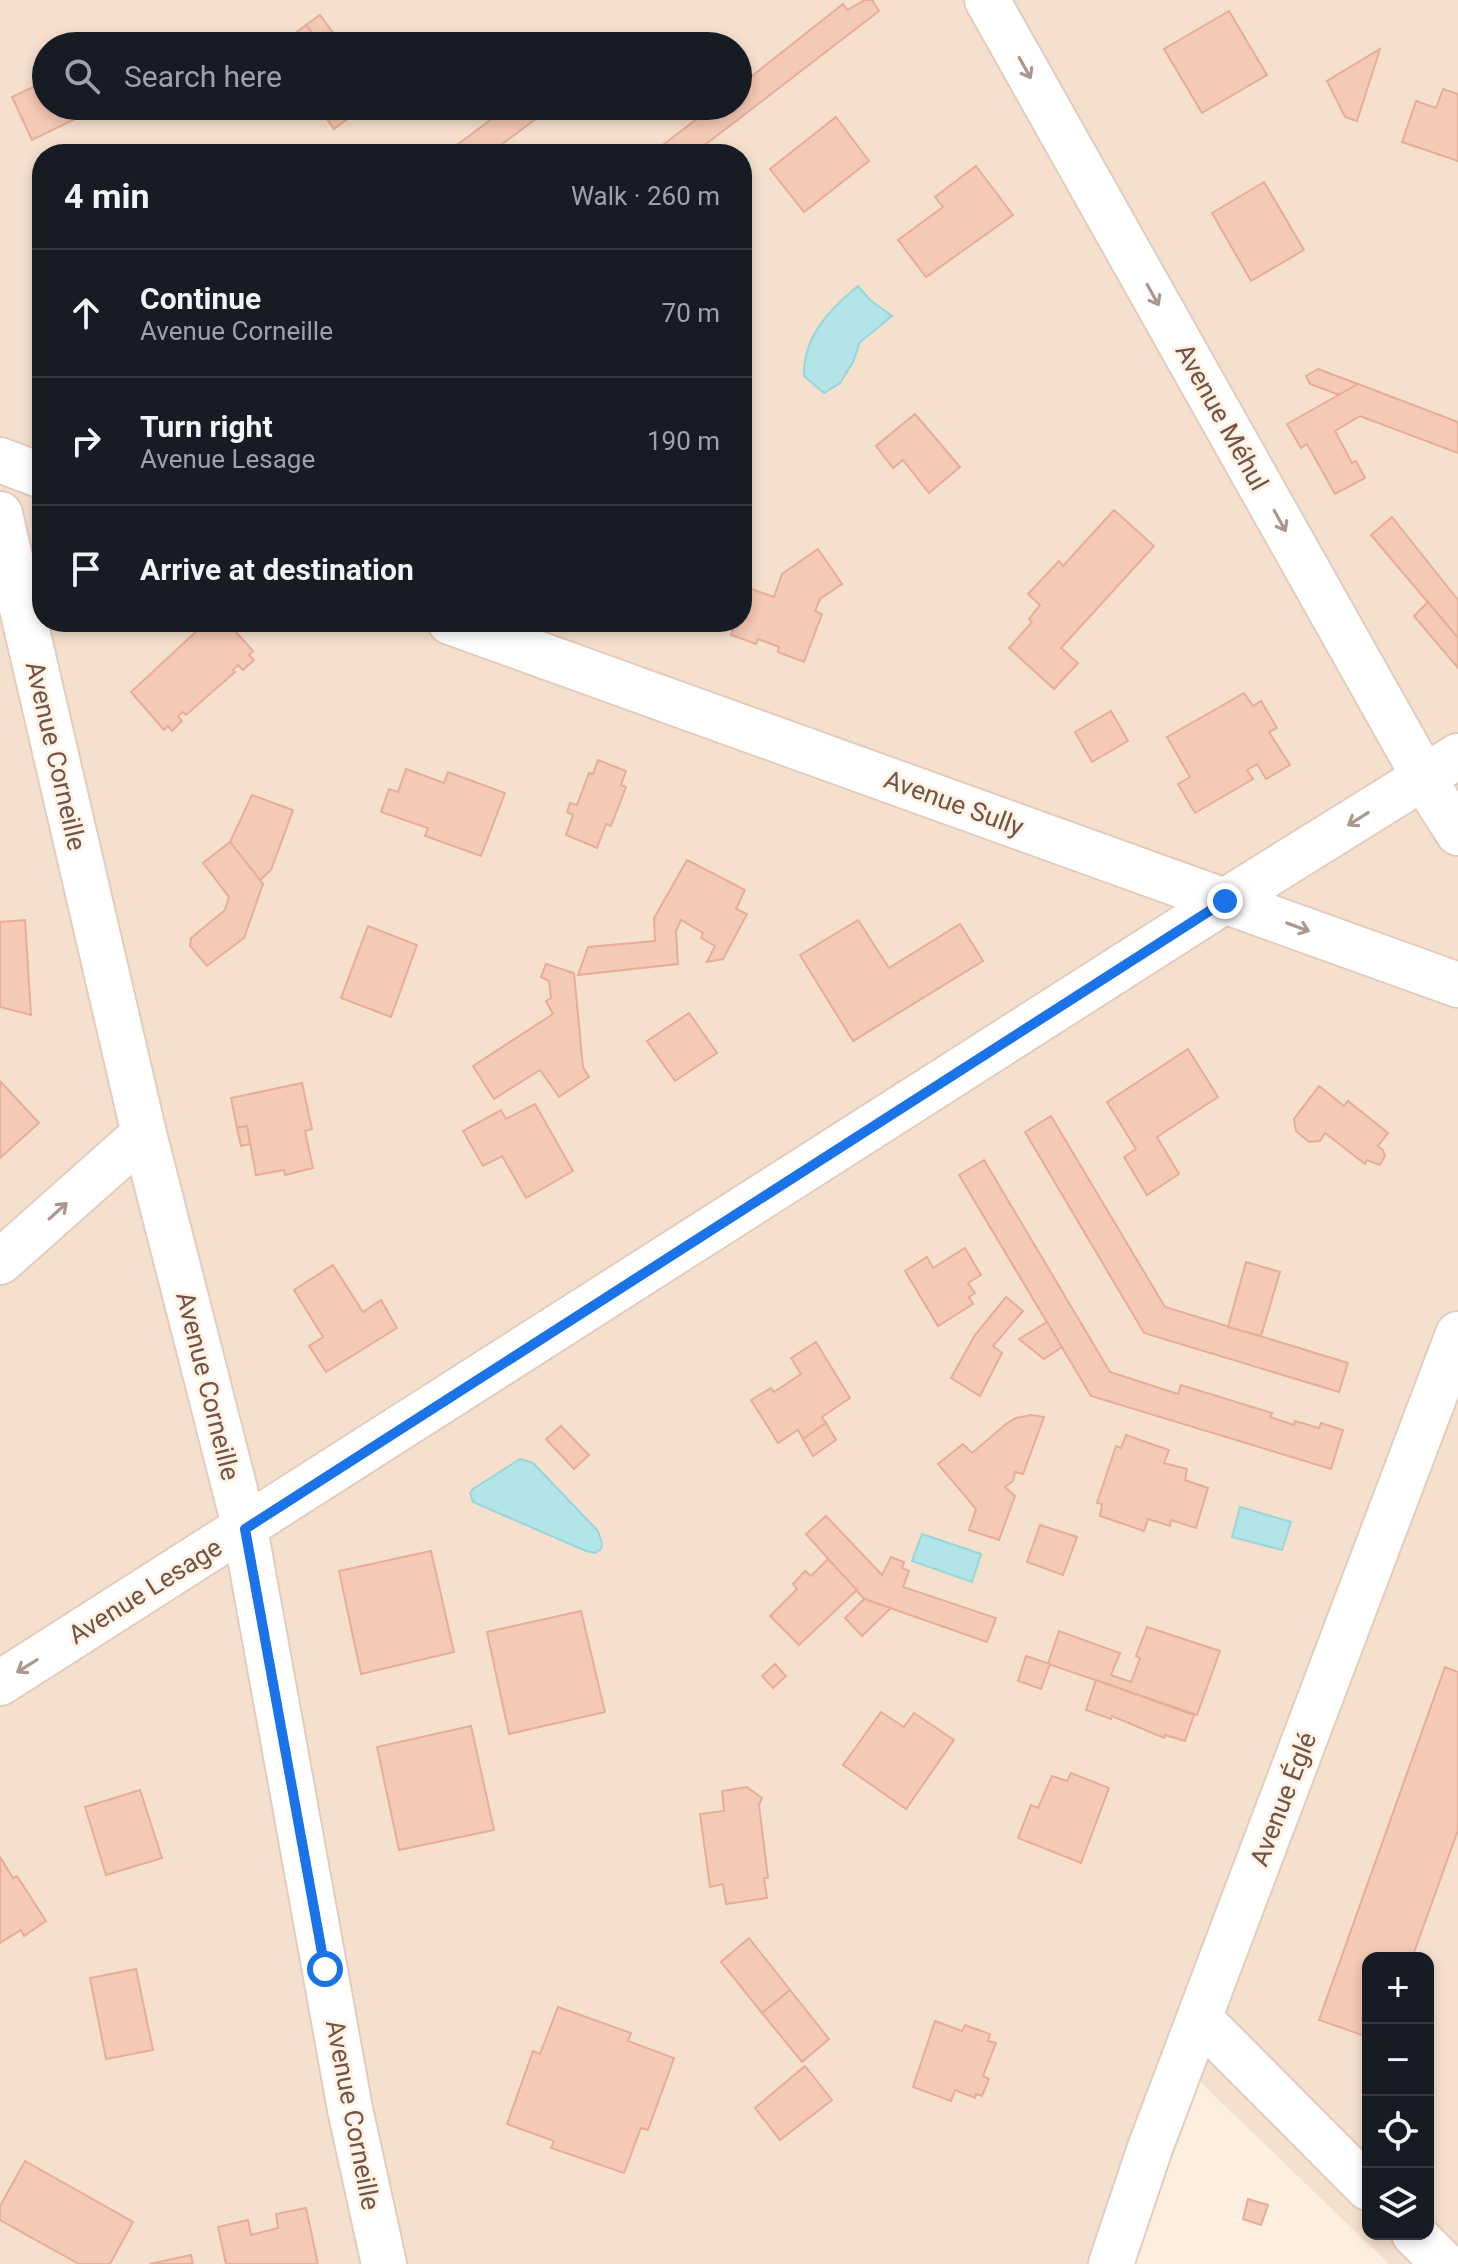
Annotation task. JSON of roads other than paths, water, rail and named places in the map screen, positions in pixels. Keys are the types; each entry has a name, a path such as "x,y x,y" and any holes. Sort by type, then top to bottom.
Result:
{"street":[{"name":"Avenue Méhul","path":"987,0 1441,767 1458,833"},
{"path":"0,460 32,472"},
{"name":"Avenue Corneille","path":"0,514 144,1134 245,1529 350,2109 384,2264"},
{"name":"Avenue Sully","path":"478,632 1458,985"},
{"name":"Avenue Lesage","path":"0,1683 1225,901 1441,767"},
{"path":"0,1262 144,1134"},
{"name":"Avenue Églé","path":"1111,2264 1150,2148 1458,1334"},
{"path":"1200,2019 1362,2182"},
{"path":"1420,2240 1444,2264"}],"water":[{"path":"858,286 870,300 892,316 860,342 853,362 840,383 824,393 804,376 808,349 820,325"},
{"path":"520,1459 533,1463 598,1531 601,1549 595,1553 586,1551 473,1502 470,1493 473,1489"},
{"path":"1240,1507 1291,1522 1282,1550 1232,1537"},
{"path":"922,1534 981,1554 972,1582 912,1561"}]}
